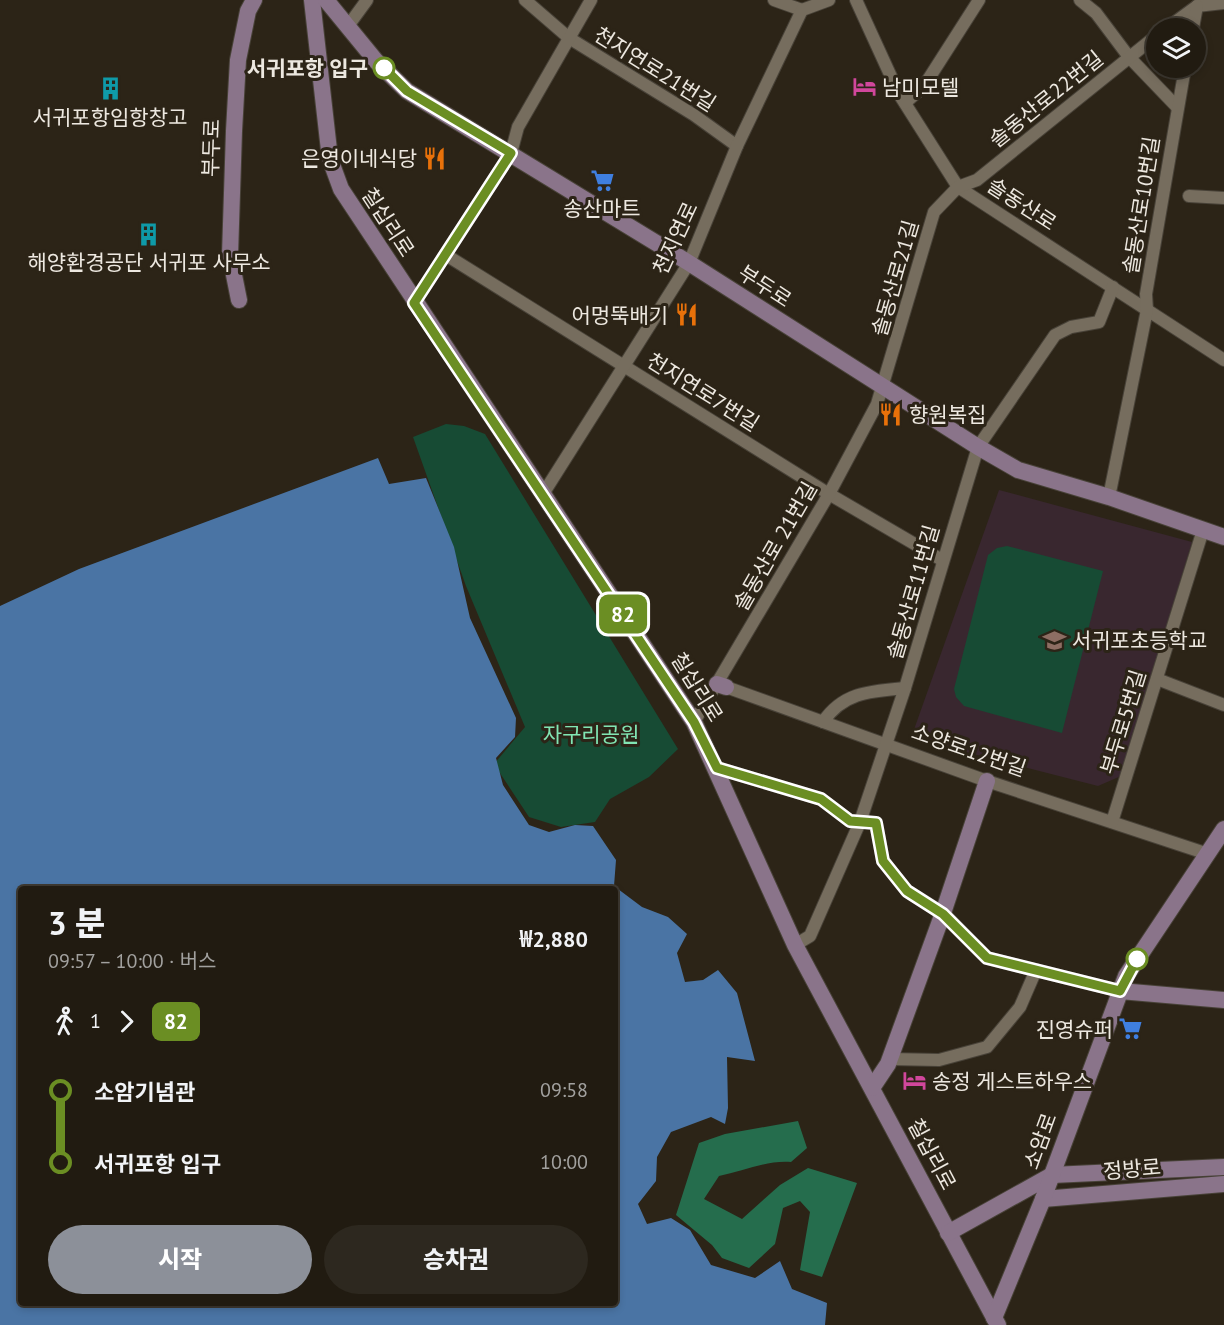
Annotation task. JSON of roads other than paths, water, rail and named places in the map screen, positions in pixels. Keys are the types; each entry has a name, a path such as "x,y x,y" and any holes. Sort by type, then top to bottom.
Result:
{"street":[{"name":"부두로","path":"239,300 230,255 234,119 238,60 248,11 254,0"},
{"name":"칠십리로","path":"312,0 330,159 340,189 694,722 717,768 795,945 995,1322"},
{"name":"부두로","path":"326,0 376,61 407,91 689,263 978,447 1018,470 1109,497 1224,537"},
{"path":"348,26 367,0"},
{"name":"천지연로21번길","path":"525,0 569,38 694,115 737,146"},
{"path":"414,303 511,153 518,127 591,0"},
{"path":"774,0 802,10 829,0"},
{"name":"솔동산로","path":"856,0 905,103 958,187 1224,360"},
{"path":"905,103 924,86 979,0"},
{"path":"1080,0 1096,13 1129,57 1177,106"},
{"path":"1194,3 1224,3"},
{"path":"1181,18 1194,3"},
{"path":"1193,18 1194,3"},
{"name":"천지연로","path":"543,494 689,263 737,146 802,10"},
{"name":"솔동산로22번길","path":"958,187 977,180 1146,44"},
{"name":"솔동산로10번길","path":"1147,310 1146,294 1183,78"},
{"name":"솔동산로21길","path":"884,388 934,212 958,187"},
{"path":"1189,196 1224,198"},
{"name":"천지연로7번길","path":"446,255 829,494 942,560"},
{"name":"솔동산로11번길","path":"795,945 810,936 860,822 905,688 978,447 1055,335 1071,327 1099,322 1113,287"},
{"path":"1109,497 1147,310"},
{"name":"솔동산로 21번길","path":"694,722 721,686 829,494 884,388"},
{"name":"부두로5번길","path":"1112,822 1203,530"},
{"path":"1157,679 1224,705"},
{"name":"소양로12번길","path":"721,686 987,781 1208,854"},
{"path":"823,722 843,699 880,690 905,688"},
{"path":"717,768 821,799 850,821 876,823 883,861 907,891 943,914 987,958 1120,991 1224,1000"},
{"path":"872,1088 890,1059 943,914 987,781"},
{"name":"소암로","path":"995,1322 1126,976 1224,829"},
{"path":"890,1059 939,1060 987,1047 1020,1007 1036,970"},
{"name":"정방로","path":"1052,1175 1224,1167"},
{"path":"948,1233 1052,1175"},
{"name":"정방로","path":"1043,1198 1224,1184"}],"water":[{"path":"378,458 389,484 426,478 454,547 470,618 516,718 515,737 496,758 503,785 529,825 549,832 575,825 593,826 616,860 614,886 18,886 18,1306 618,1306 618,889 642,907 668,917 687,934 677,953 685,982 703,980 718,970 737,993 755,1061 727,1057 728,1108 725,1124 711,1117 671,1132 657,1157 656,1181 638,1204 647,1224 671,1218 690,1230 711,1265 755,1278 780,1261 792,1289 827,1303 825,1325 0,1325 0,606 79,569"}],"place":[{"name":"서귀포항 입구","path":"384,68"},
{"name":"남미모텔","path":"864,87"},
{"name":"서귀포항임항창고","path":"110,89"},
{"name":"은영이네식당","path":"435,158"},
{"name":"송산마트","path":"602,180"},
{"name":"해양환경공단 서귀포 사무소","path":"149,234"},
{"name":"어멍뚝배기","path":"686,315"},
{"name":"향원복집","path":"891,414"},
{"name":"서귀포초등학교","path":"1054,640"},
{"name":"진영슈퍼","path":"1131,1029"},
{"name":"송정 게스트하우스","path":"914,1081"}],"park label":[{"name":"자구리공원","path":"591,734"}]}
